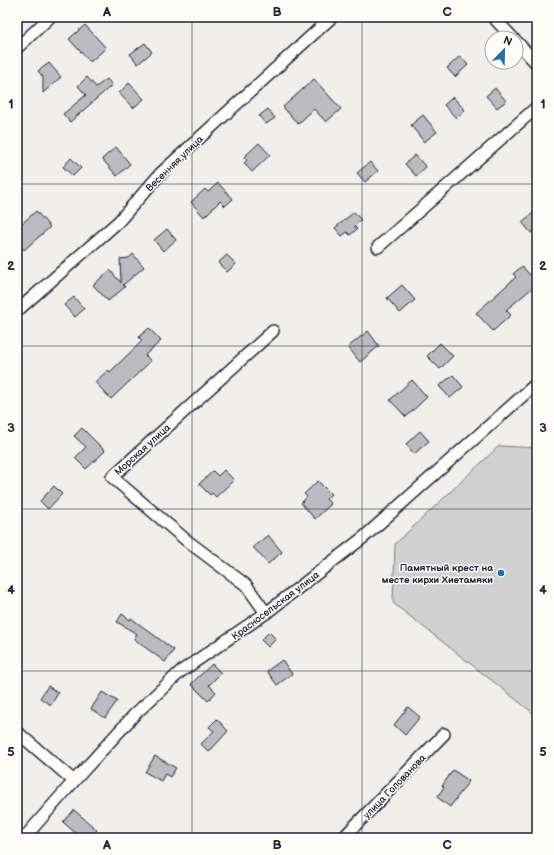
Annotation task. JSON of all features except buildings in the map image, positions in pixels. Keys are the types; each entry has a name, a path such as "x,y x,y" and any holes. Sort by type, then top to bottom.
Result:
{"street":[{"path":"17,48 50,17"},
{"name":"Весенняя улица","path":"17,311 119,221 160,174 332,17"},
{"path":"493,17 505,30"},
{"path":"524,50 537,64"},
{"path":"378,247 537,107"},
{"name":"Морская улица","path":"266,614 246,585 186,540 112,476 273,331"},
{"name":"Красносельская улица","path":"24,838 135,714 180,672 266,614 364,537 537,384"},
{"path":"17,732 74,781"},
{"name":"улица Голованова","path":"343,838 444,734"}],"shaded area":[{"path":"499,446 537,448 537,716 393,603 395,544"}],"place":[{"name":"Памятный крест на месте кирхи Хиетамяки","path":"501,573"}]}
